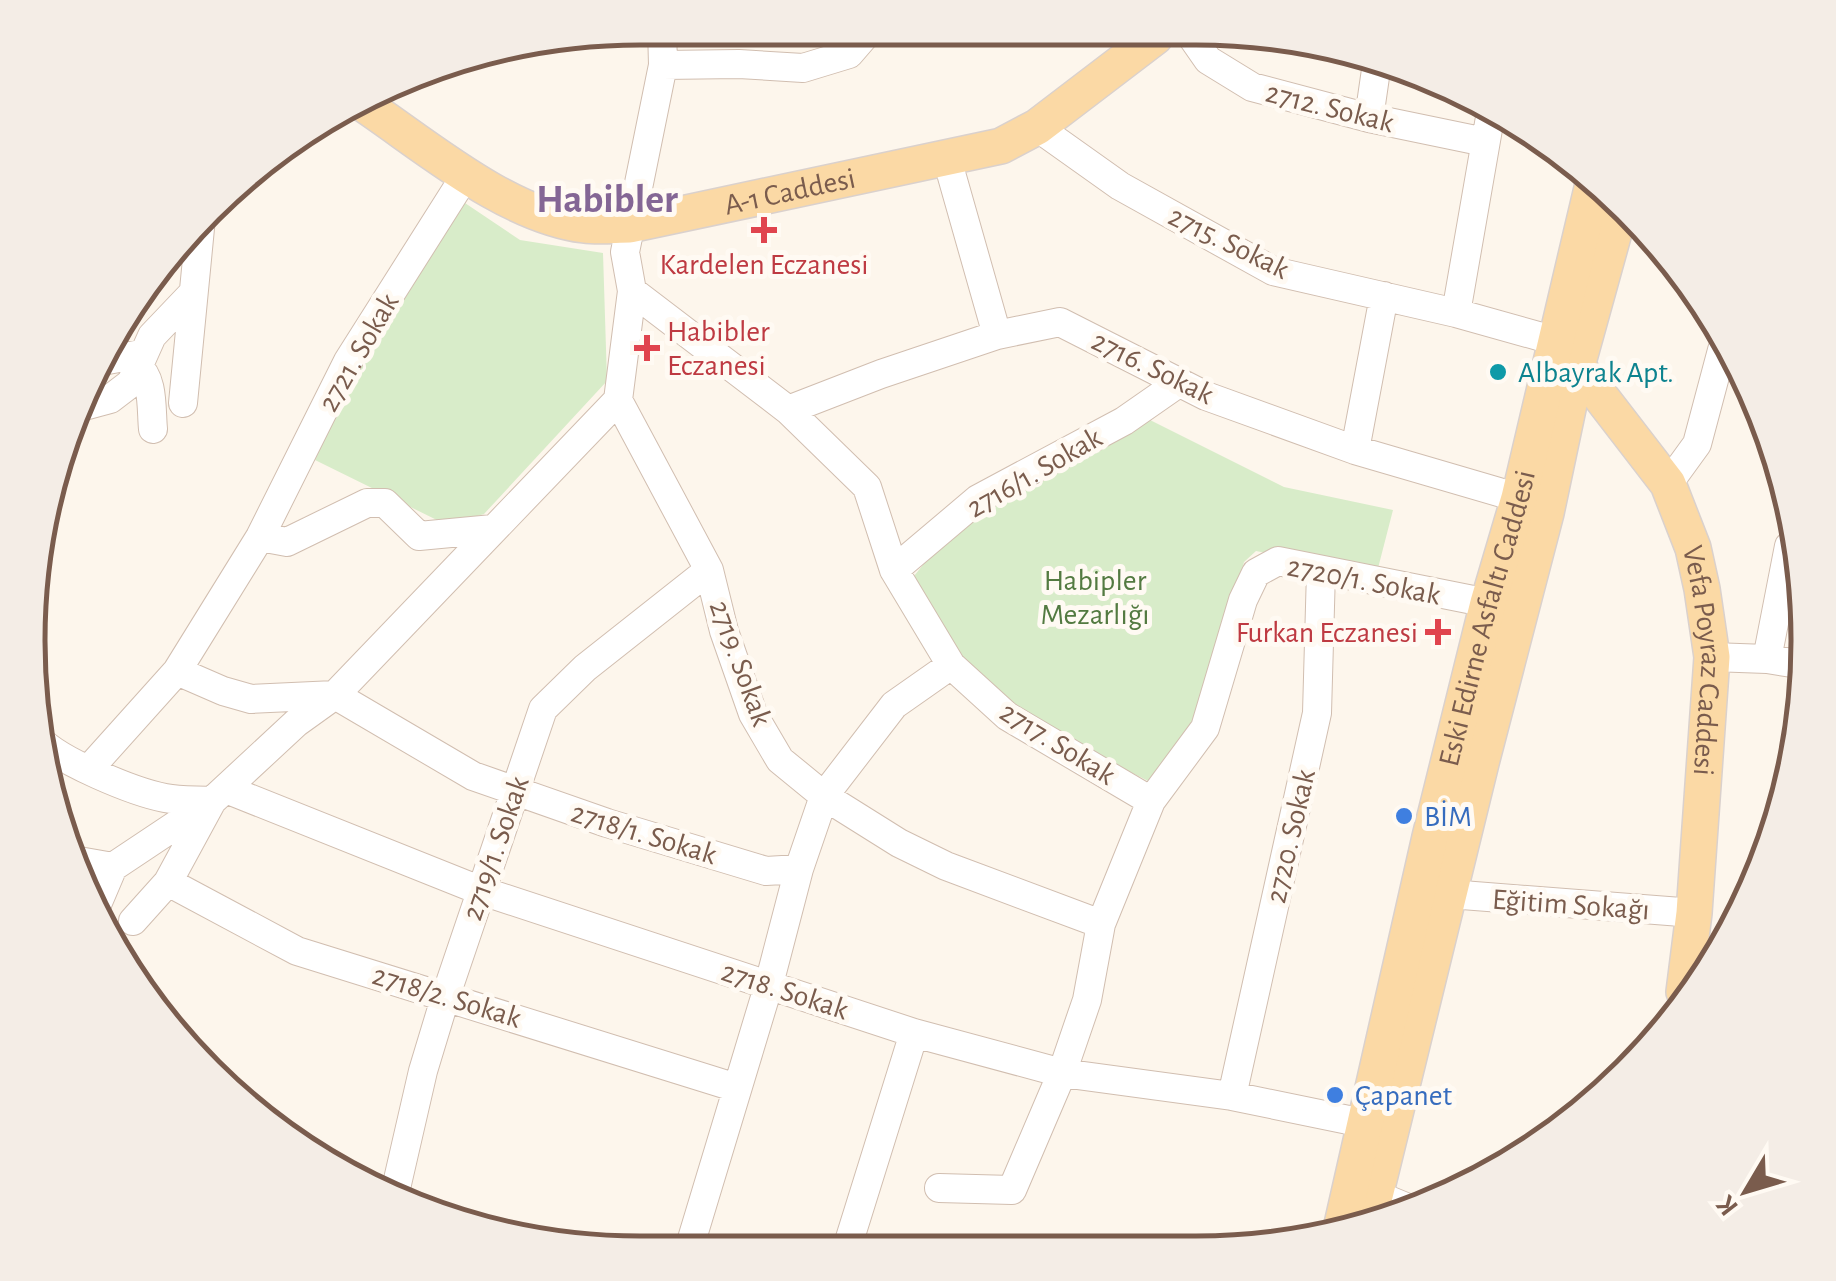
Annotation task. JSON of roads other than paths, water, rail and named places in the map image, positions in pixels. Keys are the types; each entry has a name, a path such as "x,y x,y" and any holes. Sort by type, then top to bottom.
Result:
{"main road":[{"name":"A-1 Caddesi","path":"371,109 466,173 533,212 584,225 630,225 1000,146 1038,127 1131,45"},
{"name":"Eski Edirne Asfaltı Caddesi","path":"1372,1207 1546,513 1590,195"},
{"name":"Eski Edirne Asfaltı Caddesi","path":"1343,1218 1488,604 1567,353 1617,219"},
{"name":"Vefa Poyraz Caddesi","path":"1567,353 1668,484 1693,548 1712,657 1686,978"}],"street":[{"path":"102,894 113,867 219,795 296,724 335,695 618,400 632,291 625,252 663,65 662,45"},
{"path":"663,65 802,68 849,54 857,45"},
{"name":"2712. Sokak","path":"1198,45 1208,60 1252,87 1369,118 1486,142"},
{"path":"1369,118 1375,73"},
{"path":"1456,313 1489,123"},
{"name":"2715. Sokak","path":"1038,127 1120,186 1273,271 1456,313 1567,353"},
{"path":"947,159 997,335"},
{"name":"2721. Sokak","path":"89,769 177,671 260,536 348,361 466,173"},
{"path":"183,403 198,242"},
{"name":"2717. Sokak","path":"632,291 788,410 866,487 894,570 951,665 1007,716 1151,802"},
{"path":"95,401 110,399 131,382 152,336 193,292"},
{"path":"1355,450 1384,296"},
{"name":"2716. Sokak","path":"788,410 997,335 1060,322 1206,396 1355,450 1519,498"},
{"path":"118,356 139,360"},
{"path":"1668,484 1697,444 1720,359"},
{"path":"139,360 148,381 153,429"},
{"name":"2716/1. Sokak","path":"894,570 978,499 1124,420 1180,382"},
{"name":"2719. Sokak","path":"618,400 710,570 724,631 753,714 780,760 824,796 900,843 946,866 1101,924"},
{"path":"260,536 288,542 367,503 385,503 419,536 493,528"},
{"name":"2720/1. Sokak","path":"1151,802 1205,728 1243,600 1256,572 1278,561 1488,604"},
{"path":"1768,659 1786,565"},
{"name":"2719/1. Sokak","path":"397,1184 423,1070 446,994 543,709 586,668 710,570"},
{"name":"2720. Sokak","path":"1232,1096 1317,714 1322,572"},
{"path":"1712,657 1790,663"},
{"path":"693,1236 769,984 799,869 824,796 894,706 951,665"},
{"path":"177,671 223,692 251,699 335,695"},
{"name":"2718/1. Sokak","path":"335,695 473,776 607,823 766,871 799,869"},
{"name":"2718. Sokak","path":"55,753 63,759 167,799 219,795 480,890 914,1033 1062,1073 1232,1096 1363,1122"},
{"path":"133,921 168,882 219,795"},
{"path":"939,1188 1012,1190 1062,1073 1086,1000 1101,924 1151,802"},
{"path":"88,863 113,867"},
{"name":"2718/2. Sokak","path":"168,882 297,951 446,994 737,1088"},
{"name":"Eğitim Sokağı","path":"1449,894 1694,913"},
{"path":"851,1236 914,1033"}],"place":[{"name":"Kardelen Eczanesi","path":"764,230"},
{"name":"Habibler Eczanesi","path":"647,348"},
{"name":"Albayrak Apt.","path":"1498,372"},
{"name":"Furkan Eczanesi","path":"1438,632"},
{"name":"BİM","path":"1404,816"},
{"name":"Çapanet","path":"1335,1095"}],"district":[{"name":"Habibler","path":"607,198"}],"park label":[{"name":"Habipler Mezarlığı","path":"1095,597"}]}
